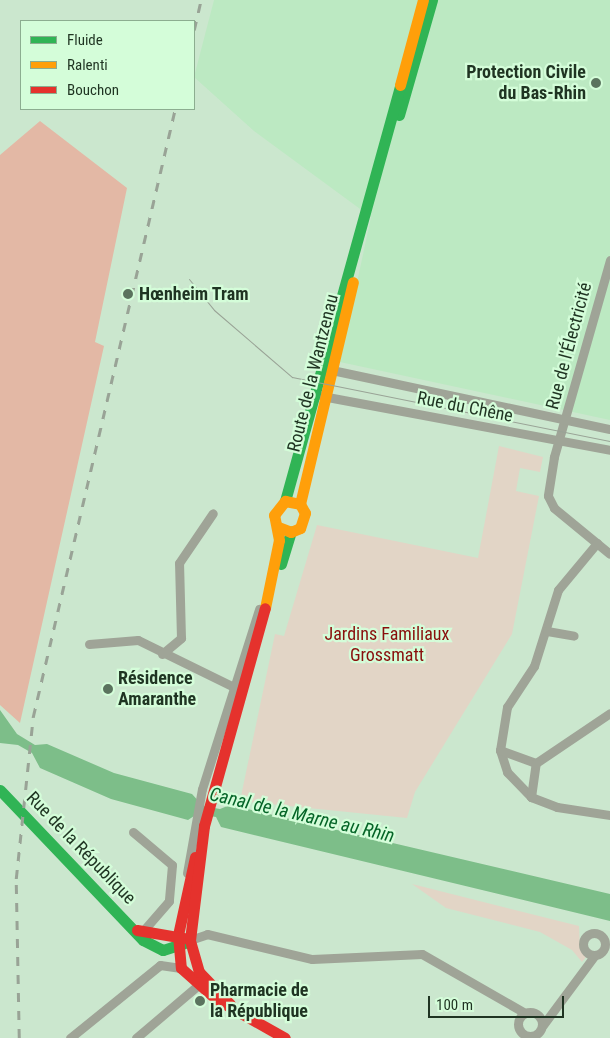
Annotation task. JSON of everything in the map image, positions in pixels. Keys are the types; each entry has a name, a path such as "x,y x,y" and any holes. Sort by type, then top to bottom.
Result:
{"main road":[{"name":"Route de la Wantzenau","path":"274,576 278,527 275,510 285,501 314,395 327,369 423,0"},
{"name":"Route de la Wantzenau","path":"385,149 406,95 432,0"},
{"name":"Route de la Wantzenau","path":"178,940 200,827 214,792 274,576 291,532 305,519 300,504 327,397 327,369"},
{"path":"285,501 300,504"},
{"path":"278,527 291,532"},
{"name":"Rue de la République","path":"0,790 140,931"},
{"name":"Route de la Wantzenau","path":"190,940 200,827"},
{"path":"140,931 178,940 190,940 192,960 202,983"},
{"path":"178,940 181,968 230,1004 285,1038"}],"street":[{"name":"Rue de l'Électricité","path":"610,260 559,442 548,496 554,508 610,554"},
{"name":"Rue du Chêne","path":"327,369 610,428"},
{"name":"Rue du Chêne","path":"314,395 610,450"},
{"path":"162,654 181,638 179,563 214,513"},
{"path":"597,543 558,590 547,631 534,666 507,707 500,750 507,772 531,797 557,807 610,815"},
{"name":"Route de la Wantzenau","path":"200,827 202,789 236,688 265,589 274,576"},
{"path":"547,631 574,636"},
{"path":"90,644 138,640 162,654 236,688"},
{"path":"531,797 536,762 610,713"},
{"path":"500,750 536,762"},
{"path":"133,832 172,865 169,901 140,931"},
{"path":"190,940 207,934 312,959 422,954 525,1013 538,1014 543,1025"},
{"path":"525,1013 518,1026 526,1035 533,1037 595,955"},
{"path":"70,1038 160,965 181,968"},
{"path":"136,1038 202,983"}],"shaded area":[{"path":"214,0 610,0 610,420 340,362 371,217 254,131 195,78"},
{"path":"40,121 127,188 95,342 104,346 20,723 0,705 0,155"},
{"path":"0,710 17,734 35,745 47,744 114,773 192,794 203,806 220,809 230,805 610,894 610,921 221,827 216,817 197,814 188,820 111,799 40,768 32,753 18,745 0,743"}],"green space":[{"name":"Jardins Familiaux Grossmatt","path":"499,446 543,457 540,472 520,468 516,491 539,496 512,634 415,792 407,818 240,801 275,634 284,636 317,525 478,558"},
{"path":"412,884 579,926 580,949 586,957 582,962 572,950 540,932 446,908"}],"tram line":[{"path":"189,279 214,310 292,377 610,441"}],"railway":[{"path":"195,26 201,0"},
{"path":"19,1038 16,879 33,717 175,110"}],"traffic: fast":[{"path":"399,115 432,0"},
{"path":"285,501 400,85"},
{"path":"281,564 291,532"},
{"path":"0,790 143,940 163,950 184,943"}],"traffic: slow":[{"path":"400,85 423,0"},
{"path":"300,504 353,282"},
{"path":"265,608 279,540 274,515 285,501 300,504 305,513 300,528 291,532 278,527"}],"traffic: jam":[{"path":"230,1004 199,972 190,940 204,826 265,608"},
{"path":"195,857 178,935 181,968 216,999 285,1038"},
{"path":"137,930 184,938"}],"place":[{"name":"Protection Civile du Bas-Rhin","path":"596,83"},
{"name":"Hœnheim Tram","path":"128,294"},
{"name":"Résidence Amaranthe","path":"108,689"},
{"name":"Pharmacie de la République","path":"200,1001"}],"water label":[{"name":"Canal de la Marne au Rhin","path":"302,815"}]}
